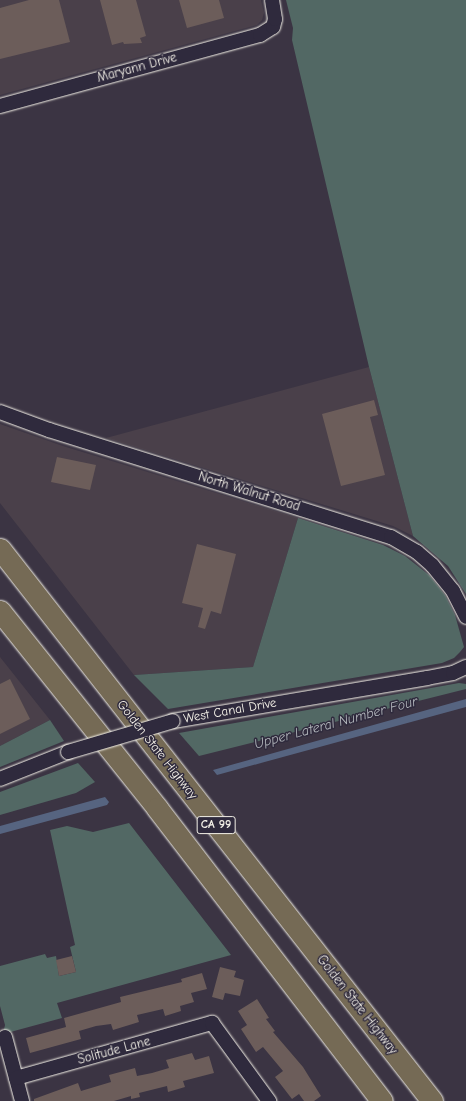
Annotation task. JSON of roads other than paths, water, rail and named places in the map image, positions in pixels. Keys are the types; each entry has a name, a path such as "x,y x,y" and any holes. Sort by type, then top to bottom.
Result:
{"highway":[{"name":"Golden State Highway","path":"0,549 432,1101"},
{"name":"CA 99","path":"0,611 156,808 382,1101"}],"street":[{"name":"Maryann Drive","path":"0,106 260,35 273,27 275,15 272,0"},
{"name":"North Walnut Road","path":"0,412 49,430 391,537 417,552 432,565 453,591 466,617"},
{"name":"West Canal Drive","path":"0,779 68,752 173,721 453,674 466,667"},
{"name":"Solitude Lane","path":"16,1078 212,1024 269,1101"},
{"path":"5,1037 22,1101"}],"water":[{"path":"466,699 466,707 217,775 213,770"},
{"path":"105,797 109,802 107,805 0,834 0,826"}],"water label":[{"name":"Upper Lateral Number Four","path":"336,723"}]}
